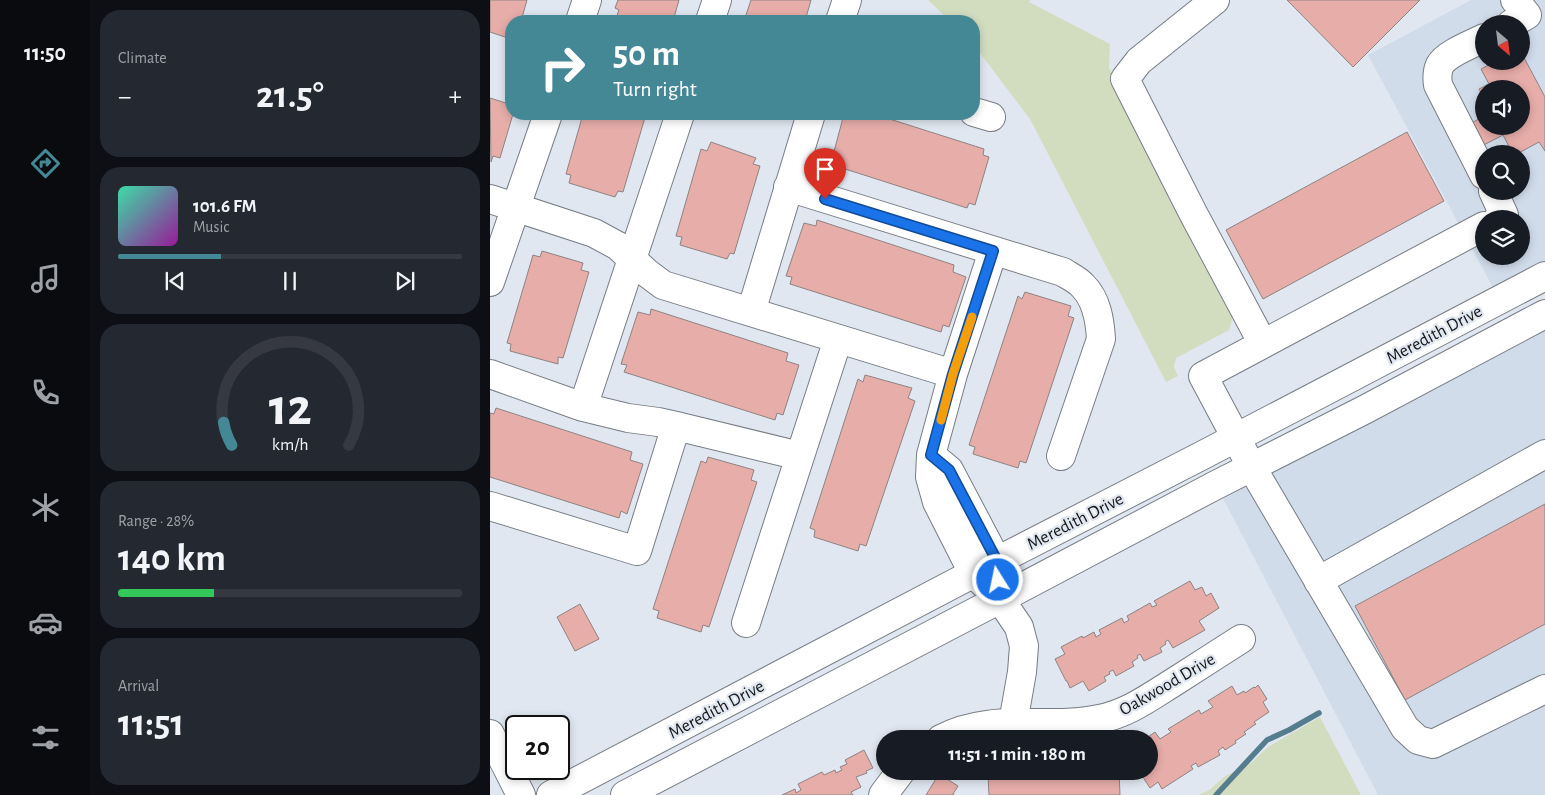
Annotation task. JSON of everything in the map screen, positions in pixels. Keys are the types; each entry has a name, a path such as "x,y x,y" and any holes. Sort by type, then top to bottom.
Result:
{"main road":[{"path":"582,15 587,0"},
{"path":"712,15 717,0"},
{"path":"842,15 847,0"},
{"path":"1215,0 1139,61 1125,79 1263,344"},
{"path":"1515,0 1527,15"},
{"path":"1475,43 1446,58 1439,68 1437,76 1438,85 1475,157"},
{"path":"490,282 546,120"},
{"path":"583,406 678,120"},
{"path":"751,312 809,120"},
{"path":"788,188 1063,272 1083,286 1094,302 1100,322 1101,339 1061,456"},
{"path":"490,199 594,233 618,246 663,285 953,374"},
{"path":"1475,231 1203,376 1250,466 1405,728 1418,740 1433,744 1545,689"},
{"path":"993,251 953,374 931,455 930,477 937,502 973,573 1000,599 1019,627 1024,646 1022,672 1012,723"},
{"name":"Meredith Drive","path":"551,795 1545,276"},
{"name":"Meredith Drive","path":"625,795 1250,466 1372,406 1545,314"},
{"path":"746,623 838,339"},
{"path":"490,374 583,406 628,418 658,422 800,456"},
{"path":"490,506 637,551 676,426"},
{"path":"1318,581 1545,454"},
{"path":"931,455 949,470 997,561 1000,599"},
{"name":"Oakwood Drive","path":"964,730 971,727 1012,723 1099,720 1123,712 1144,701 1241,639"},
{"path":"490,734 521,795"},
{"path":"883,795 894,780"}],"shaded area":[{"path":"1471,0 1545,0 1545,276 1499,299 1481,265 1530,265 1530,210 1475,210 1475,254 1368,55"},
{"path":"1545,314 1545,795 1378,795 1216,485"}],"green space":[{"path":"928,0 1030,0 1029,2 1110,44 1109,68 1176,197 1233,316 1229,330 1176,358 1174,367 1178,376 1166,382 1030,119 980,53 980,15 944,15"},
{"path":"1320,717 1361,795 1198,795 1208,791 1224,777 1252,762 1268,747"}],"building":[{"path":"490,0 527,0 523,15 505,15 505,37 490,32"},
{"path":"618,0 679,0 675,15 617,15 619,10 615,8"},
{"path":"751,0 811,0 807,15 746,15"},
{"path":"1287,0 1420,0 1353,67"},
{"path":"1530,69 1545,97 1545,151 1539,142 1530,147 1530,145 1508,145 1503,135 1530,135 1530,80 1487,80 1482,70"},
{"path":"490,98 505,103 505,120 511,120 500,158 493,156 491,162"},
{"path":"581,120 644,120 623,192 618,191 615,197 569,183 571,175 566,174"},
{"path":"842,120 893,120 984,149 983,155 989,157 975,205 969,203 967,208 842,168 843,162 832,159"},
{"path":"1475,121 1475,135 1503,135 1484,145 1475,145 1475,149 1472,151 1461,129"},
{"path":"1407,132 1444,201 1263,299 1226,230"},
{"path":"711,142 756,158 753,164 760,166 734,254 730,253 727,259 680,245 682,237 676,236 701,149 707,151"},
{"path":"817,220 954,265 953,272 966,277 949,327 943,325 941,332 790,284 792,277 786,276 804,223 816,226"},
{"path":"542,251 583,263 581,270 589,272 563,358 558,357 558,364 510,351 511,344 507,343 533,255 540,257"},
{"path":"1025,292 1071,306 1068,316 1074,318 1026,463 1020,461 1018,468 973,454 975,447 969,445 1018,296 1022,299"},
{"path":"651,309 788,353 786,361 799,365 783,415 777,413 775,420 624,372 627,365 621,364 638,312 650,315"},
{"path":"865,375 912,388 908,398 915,401 866,546 860,544 858,551 814,537 815,530 810,528 858,379 863,382"},
{"path":"496,408 632,452 630,460 643,464 627,514 621,511 619,518 490,477 490,413 494,414"},
{"path":"708,457 754,470 751,480 757,482 709,627 703,625 701,632 657,618 659,611 653,609 701,461 706,463"},
{"path":"1545,504 1545,624 1405,700 1355,606"},
{"path":"1190,581 1195,590 1202,587 1206,596 1211,593 1219,608 1199,621 1205,630 1173,648 1168,640 1160,648 1162,652 1144,661 1140,654 1132,662 1134,666 1116,676 1113,670 1109,672 1110,674 1104,677 1106,681 1089,691 1083,681 1070,688 1055,659 1065,654 1061,647 1094,632 1096,637 1101,634 1099,630 1122,618 1124,623 1129,620 1127,616 1150,603 1152,607 1157,605 1154,601"},
{"path":"580,604 599,639 575,651 557,617"},
{"path":"1258,685 1267,699 1263,702 1269,712 1254,722 1256,724 1244,732 1246,734 1225,750 1223,747 1218,751 1220,755 1198,767 1196,763 1191,766 1193,769 1162,789 1158,782 1150,788 1145,780 1158,780 1158,736 1160,739 1171,732 1168,729 1199,710 1201,714 1213,707 1208,701 1232,686 1237,695"},
{"path":"864,750 873,768 866,771 867,773 856,777 861,787 851,792 853,795 782,795 795,789 796,793 801,790 798,784 822,772 824,775 835,770 836,773 842,770 840,767 847,764 845,760"},
{"path":"935,780 948,780 958,786 954,795 926,795"},
{"path":"988,780 1119,780 1120,795 989,795"}],"waterway":[{"path":"1216,795 1267,740 1319,713"}],"slow traffic":[{"path":"941,420 953,374 972,317"}],"route":[{"path":"825,199 993,251 953,374 931,455 949,470 997,561 998,580"}]}
